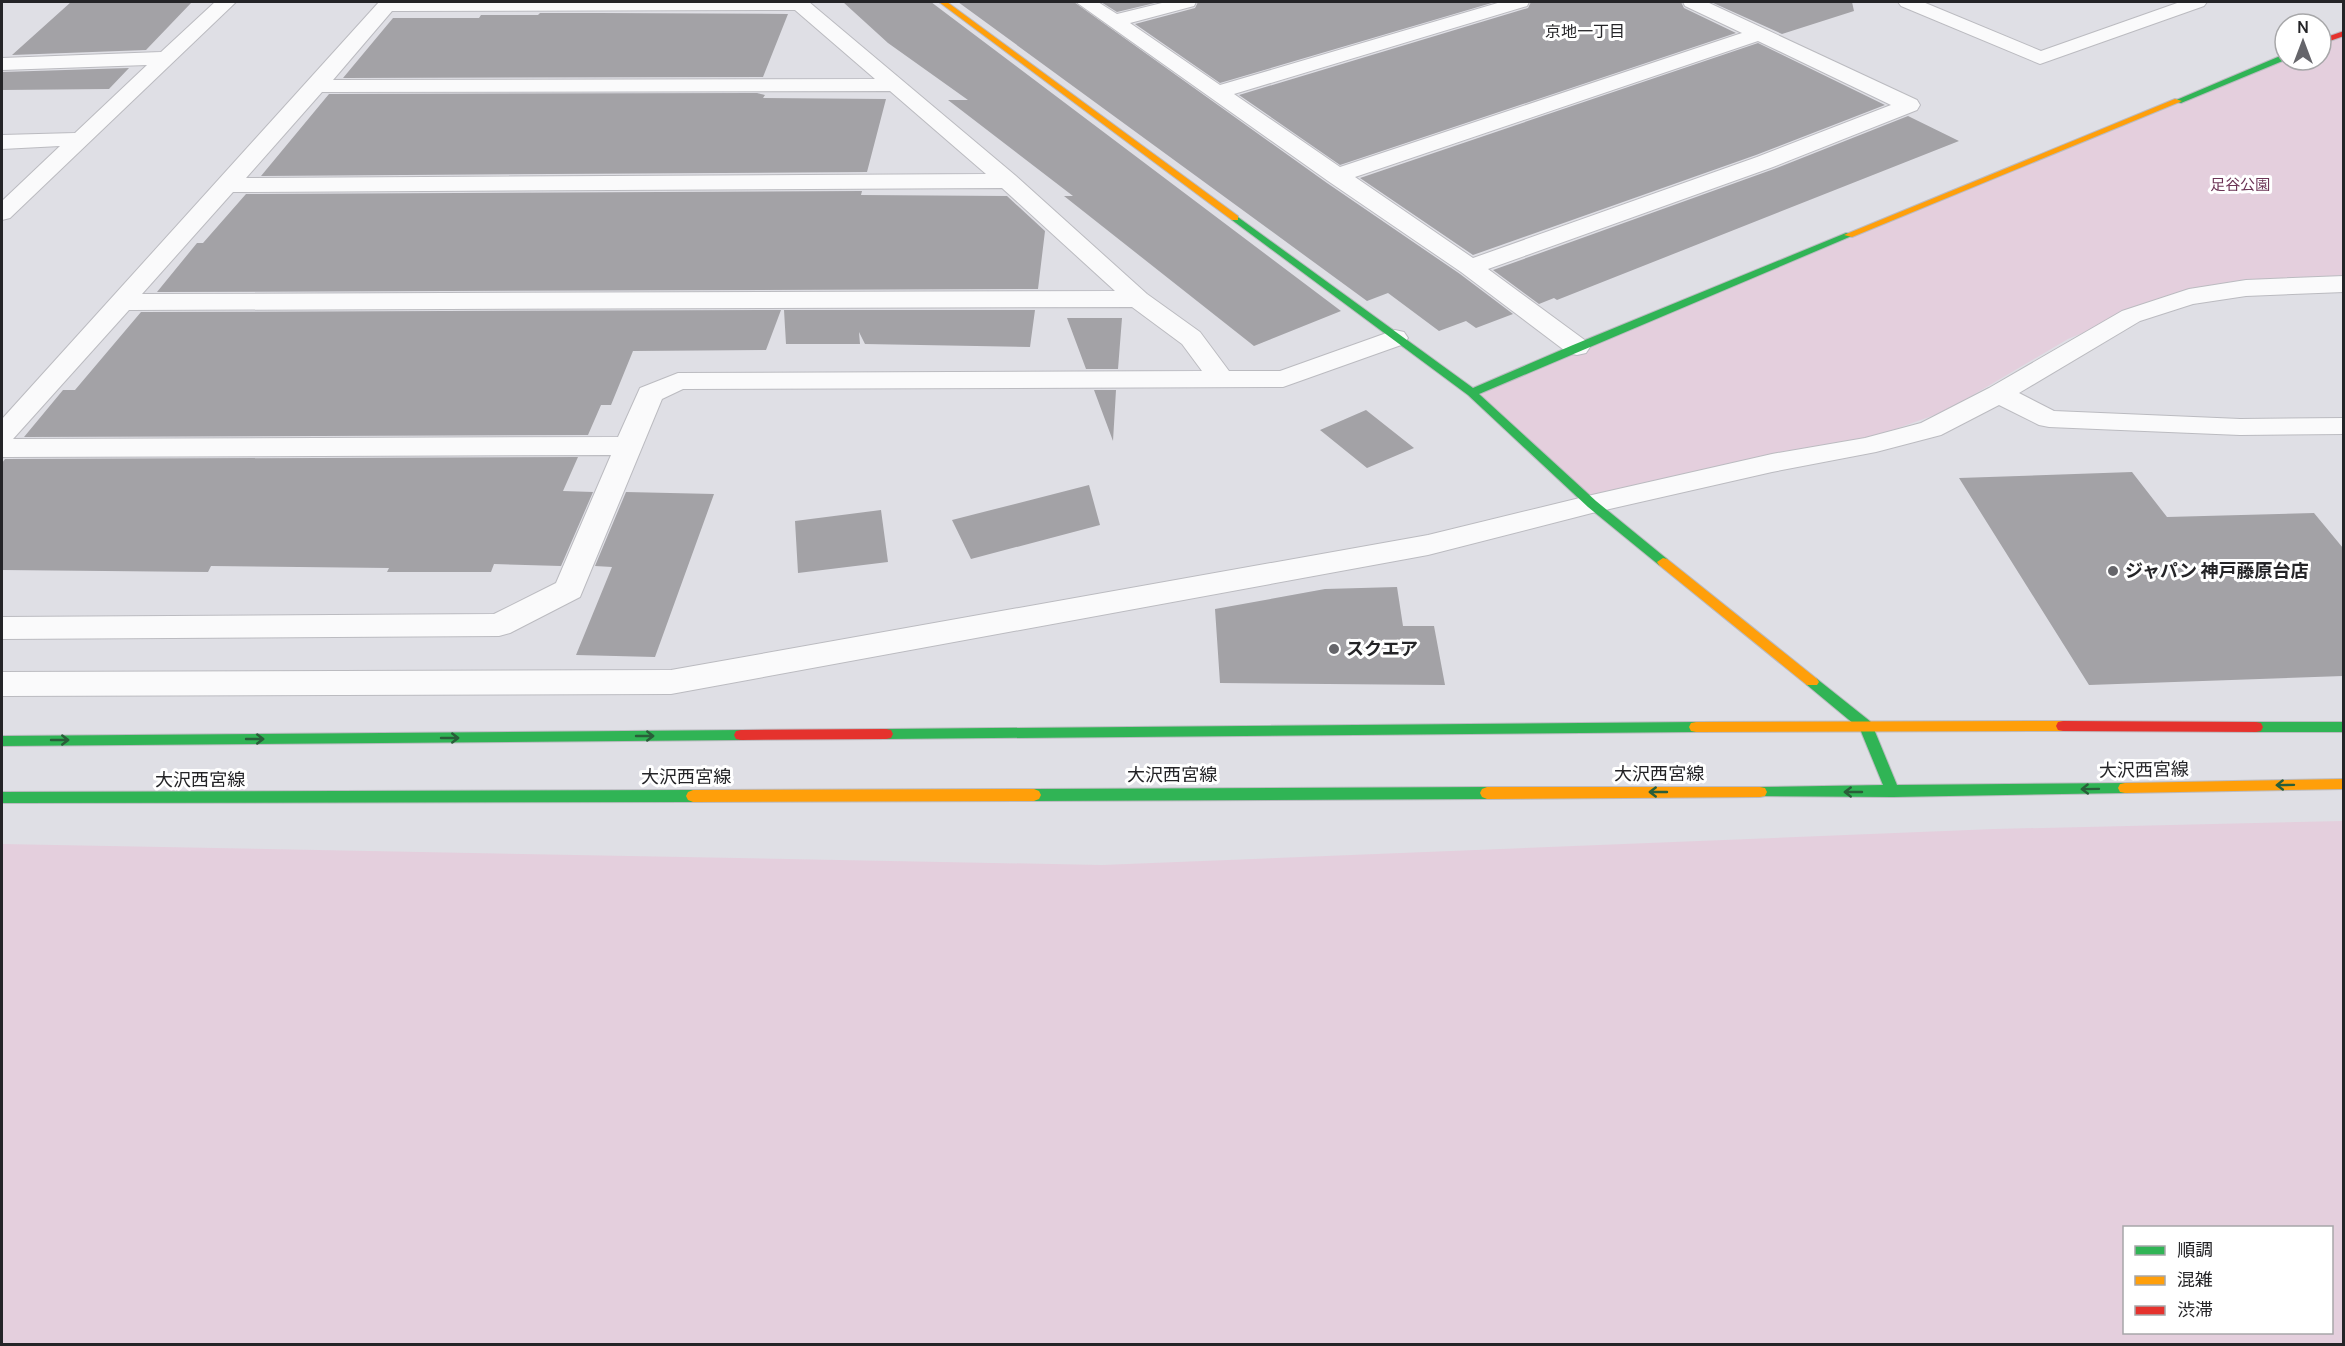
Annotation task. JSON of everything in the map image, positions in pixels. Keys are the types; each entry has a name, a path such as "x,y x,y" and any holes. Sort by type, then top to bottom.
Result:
{"main road":[{"path":"943,2 1472,393 1592,504 1866,726 1893,792"},
{"path":"1472,393 1577,347 2273,62"},
{"path":"2,741 1866,726 2343,727"},
{"name":"大沢西宮線","path":"2,798 1893,792 2343,784"}],"street":[{"path":"2,213 226,2"},
{"path":"1086,2 1470,267 1577,347"},
{"path":"1114,21 1186,2"},
{"path":"1218,92 1520,2"},
{"path":"1470,267 1765,162 1909,105 1692,2"},
{"path":"1908,2 2040,58 2197,2"},
{"path":"2,435 316,86 387,3 799,3 1008,181 1138,299 1191,338 1220,377"},
{"path":"1336,176 1759,34"},
{"path":"2,64 166,58"},
{"path":"316,86 893,85"},
{"path":"2,142 79,139"},
{"path":"227,185 1008,181"},
{"path":"2,684 671,682 1428,545 1592,504 1772,463 1877,443 1931,429 1999,394 2131,316 2189,297 2246,288 2343,284"},
{"path":"121,302 1138,299"},
{"path":"2,628 500,625 569,590 650,394 678,381 1220,377 1283,379 1395,338"},
{"path":"1999,394 2049,418 2240,427 2343,426"},
{"path":"2,448 627,446"}],"green space":[{"name":"足谷公園","path":"2343,33 2343,275 2178,294 2068,339 1946,411 1848,446 1592,504 1472,393 2273,65 2273,72 2333,72 2333,37"},
{"path":"2343,821 2343,1344 2,1344 2,844 1102,865 1994,829"}],"building":[{"path":"71,2 192,2 146,50 12,55"},
{"path":"843,2 931,2 1341,311 1254,346 1064,196 1073,196 948,100 968,100 888,43"},
{"path":"958,2 1074,2 1327,183 1460,274 1513,314 1476,328 1466,321 1439,331 1388,293 1367,301"},
{"path":"1101,2 1159,2 1117,12"},
{"path":"1198,2 1495,2 1220,83 1135,24 1195,8"},
{"path":"1531,2 1681,2 1684,8 1736,33 1340,165 1239,95 1528,8"},
{"path":"1711,2 1852,2 1854,11 1782,34"},
{"path":"540,13 788,14 763,77 343,78 393,18 479,18 481,15 538,15"},
{"path":"1758,43 1885,105 1756,155 1473,255 1360,178"},
{"path":"129,68 109,89 2,90 2,72"},
{"path":"757,93 765,95 763,98 886,99 867,172 261,176 329,94"},
{"path":"1908,116 1959,141 1557,300 1554,298 1539,304 1493,270 1774,169"},
{"path":"862,191 861,195 1007,196 1045,231 1038,289 157,292 197,243 203,243 246,194"},
{"path":"781,310 766,350 633,351 611,405 601,405 588,435 24,437 63,390 75,390 141,312"},
{"path":"784,310 1035,310 1030,347 865,344 859,332 860,344 786,344"},
{"path":"1067,318 1122,318 1118,369 1086,369"},
{"path":"1094,390 1116,390 1113,441"},
{"path":"1366,410 1414,448 1367,468 1320,430"},
{"path":"578,457 563,491 593,492 561,566 494,564 491,572 387,572 389,568 211,566 208,572 2,570 2,463 5,459"},
{"path":"2132,472 2167,517 2314,513 2343,548 2343,676 2089,685 1959,478"},
{"path":"1089,485 1100,525 971,559 952,520"},
{"path":"626,492 714,494 655,657 576,655 612,567 595,566"},
{"path":"881,510 888,562 798,573 795,521"},
{"path":"1397,587 1403,626 1434,626 1445,685 1220,683 1215,609 1325,589"}],"traffic: fast":[{"path":"2178,101 2273,62"},
{"path":"1235,218 1472,393 1592,504 1663,562"},
{"path":"1472,393 1577,347 1849,235"},
{"path":"1812,682 1866,726 1893,792"},
{"path":"886,734 1696,727"},
{"path":"2256,727 2344,727"},
{"path":"2,741 741,735"},
{"path":"1760,792 2125,788"},
{"path":"1034,795 1487,793"},
{"path":"2,798 693,796"}],"traffic: slow":[{"path":"943,2 1235,218"},
{"path":"1849,235 2178,101"},
{"path":"1663,562 1812,682"},
{"path":"1696,727 2063,726"},
{"path":"2125,788 2344,784"},
{"path":"1487,793 1760,792"},
{"path":"693,796 1034,795"}],"traffic: jam":[{"path":"2333,37 2344,33"},
{"path":"2063,726 2256,727"},
{"path":"741,735 886,734"}],"place":[{"name":"ジャパン 神戸藤原台店","path":"2113,571"},
{"name":"スクエア","path":"1334,649"}],"district":[{"name":"京地一丁目","path":"1585,31"}]}
